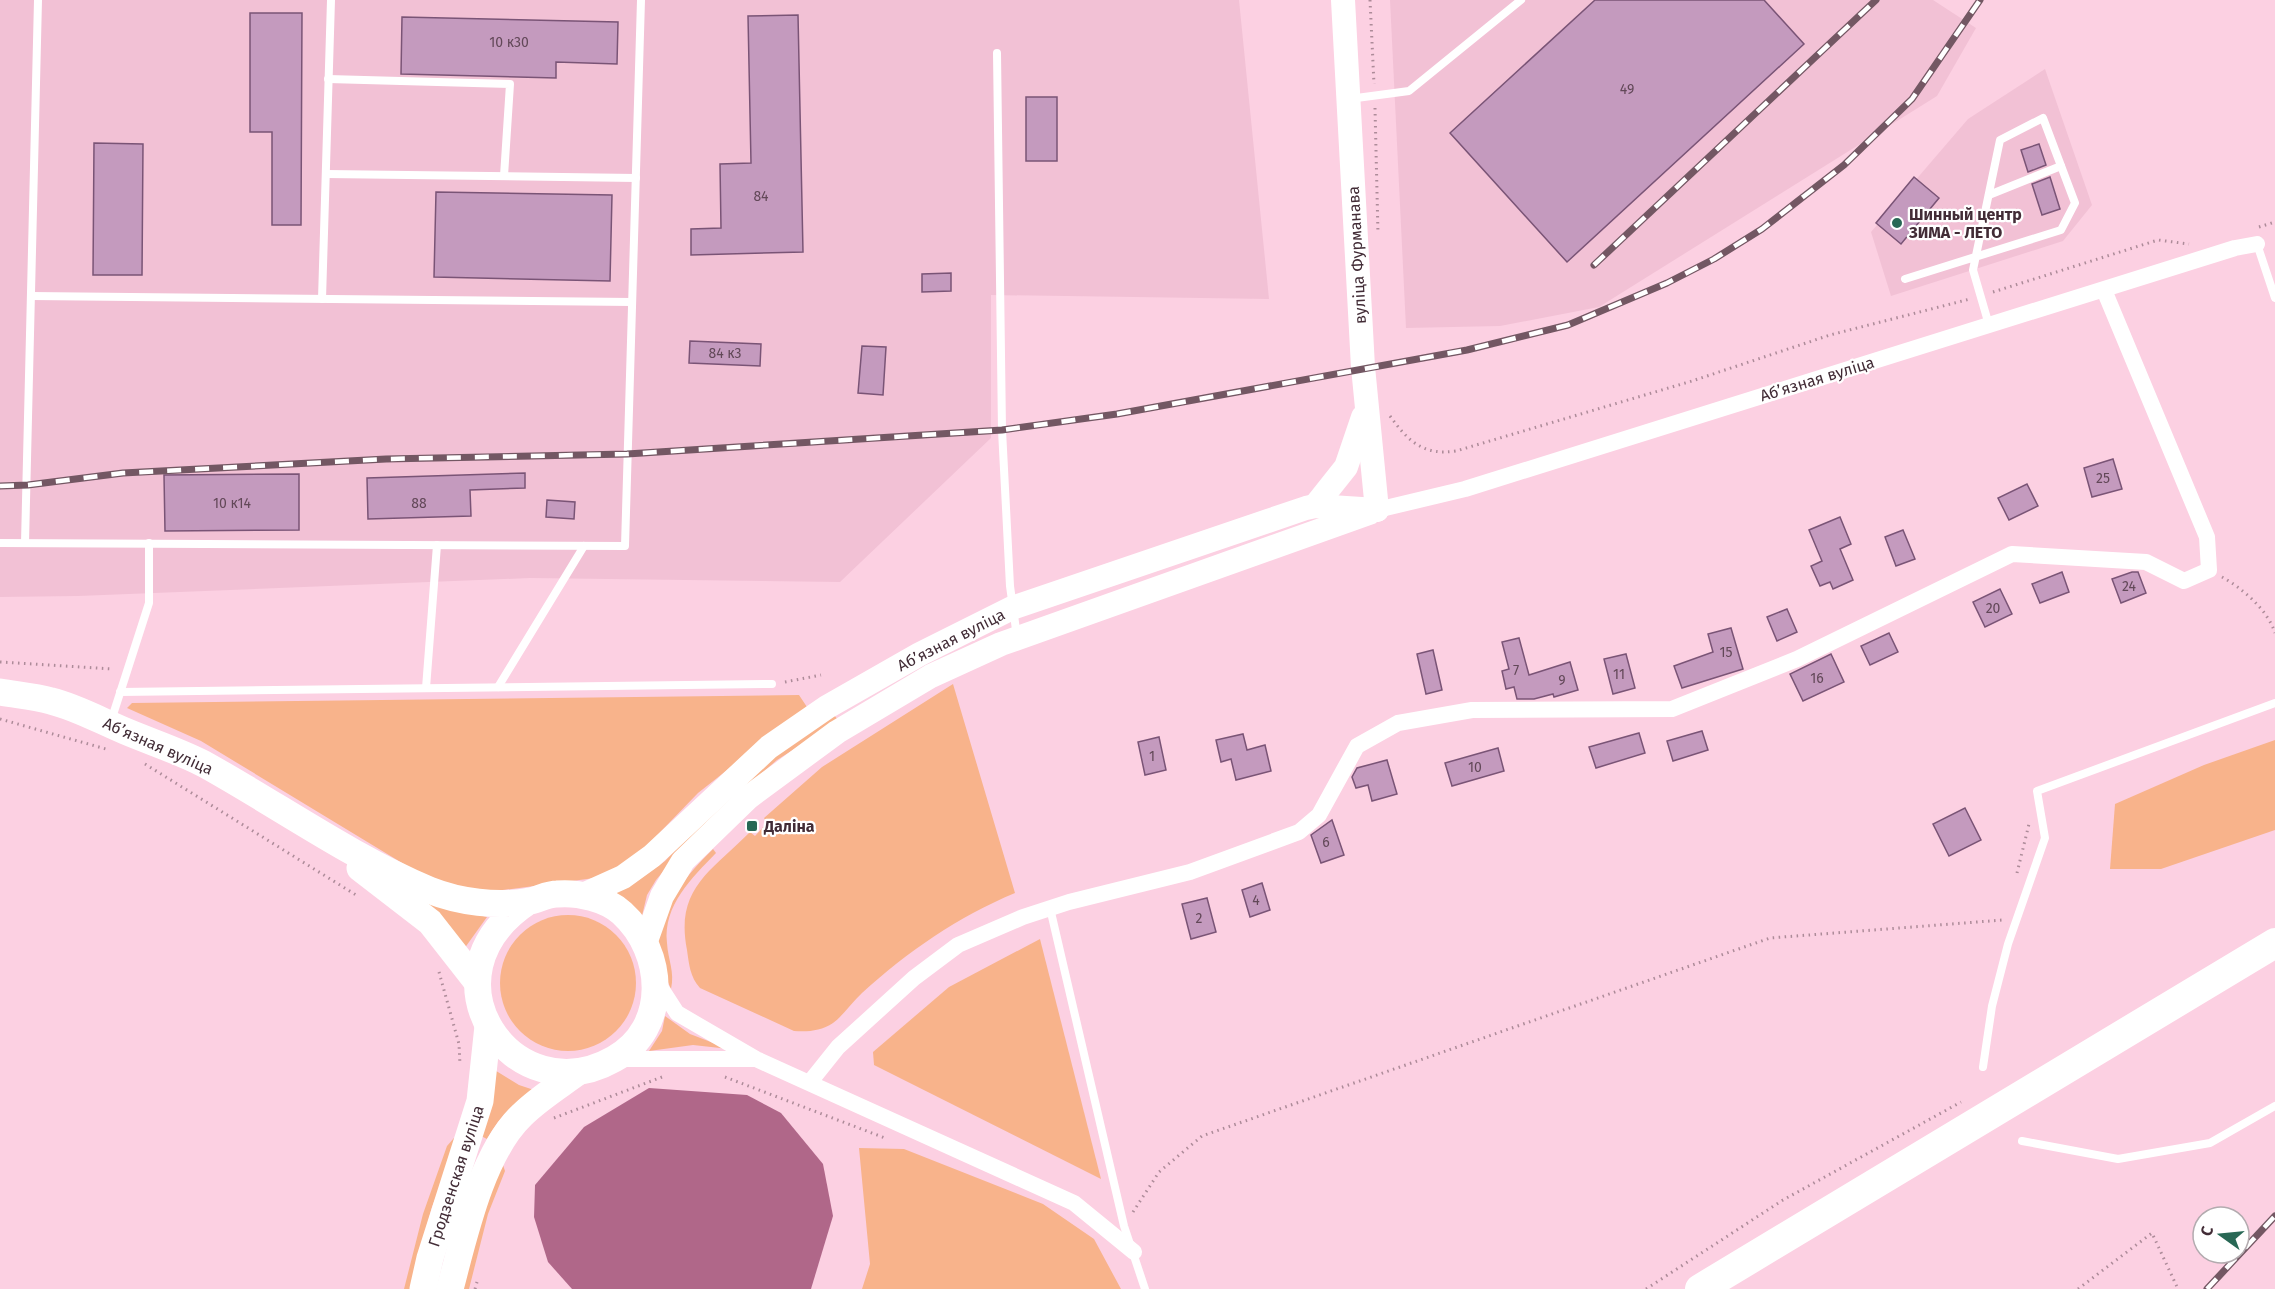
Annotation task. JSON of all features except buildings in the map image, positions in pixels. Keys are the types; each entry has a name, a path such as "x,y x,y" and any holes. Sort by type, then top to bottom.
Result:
{"highway":[{"path":"1700,1289 2275,943"},
{"path":"1995,1112 2275,965"}],"main road":[{"name":"Абʼязная вуліца","path":"0,692 52,701 109,737 201,763 305,825 430,890 473,902 529,901 556,894 583,895 620,911 646,941 657,982 652,1012 637,1039 615,1059 578,1072 542,1070 510,1053 488,1026 480,1005 477,982 481,957 491,934 508,915 529,901"},
{"name":"Абʼязная вуліца","path":"305,825 430,922 477,982"},
{"name":"Гродзенская вуліца","path":"423,1289 430,1258 480,1101 488,1026"},
{"name":"Гродзенская вуліца","path":"450,1289 467,1224 496,1149 521,1115 578,1072"}],"street":[{"name":"вуліца Фурманава","path":"1343,0 1349,99 1377,410 1377,510"},
{"name":"Абʼязная вуліца","path":"646,941 662,896 683,861 749,797 846,726 931,676 1017,638 1377,510 1465,489 2104,290 2235,248 2256,236"},
{"path":"810,1083 838,1047 914,978 958,945 1050,908 1190,872 1299,832 1319,815 1358,746 1398,723 1472,710 1672,710 1797,659 2012,554 2146,562 2184,581 2209,570 2207,537 2104,290"},
{"path":"1315,506 1346,467 1377,410"},
{"name":"Абʼязная вуліца","path":"583,895 623,877 652,856 769,747 827,707 920,654 1012,608 1315,506 1377,510"},
{"path":"657,982 677,1013 756,1059 1074,1203 1134,1252"},
{"path":"615,1059 756,1059"}],"lane":[{"path":"25,543 38,0"},
{"path":"322,299 331,0"},
{"path":"0,543 625,546 641,0"},
{"path":"1349,99 1409,91 1521,0"},
{"path":"997,53 1002,430 1012,608 1017,638"},
{"path":"328,79 510,84 504,176"},
{"path":"1905,279 1976,259 2061,230 2074,203 2043,118 2000,140 1976,259 1973,270 1989,325"},
{"path":"1989,195 2061,166"},
{"path":"326,174 636,178"},
{"path":"2256,236 2275,298"},
{"path":"31,296 632,302"},
{"path":"109,737 120,692 149,603 149,543"},
{"path":"426,688 437,545"},
{"path":"498,687 584,546"},
{"path":"120,692 772,684"},
{"path":"1983,1066 1992,1006 2008,944 2045,838 2037,791 2275,703"},
{"path":"1050,908 1124,1226 1145,1289"},
{"path":"2022,1141 2118,1159 2210,1143 2275,1106"}],"path":[{"path":"1370,0 1378,236"},
{"path":"2256,236 2275,222"},
{"path":"1377,410 1413,445 1440,453 1456,451 1692,381 1830,335 1979,296 2158,240 2198,242"},
{"path":"2209,570 2239,586 2272,624 2275,633"},
{"path":"0,662 127,670"},
{"path":"772,684 821,675"},
{"path":"0,719 109,737"},
{"path":"142,763 358,896"},
{"path":"2015,885 2037,791"},
{"path":"1124,1226 1159,1172 1202,1136 1725,953 1770,938 2006,919"},
{"path":"437,969 442,977 459,1044 460,1067"},
{"path":"552,1119 652,1079 670,1076"},
{"path":"722,1076 894,1142"},
{"path":"2078,1289 2152,1233 2178,1289"},
{"path":"475,1289 478,1278"}],"shaded area":[{"path":"0,0 1239,0 1269,299 991,295 991,438 840,582 530,578 0,597"},
{"path":"1390,0 1933,0 1976,28 1937,96 1599,307 1500,326 1406,328"},
{"path":"2045,69 2092,205 2063,241 1891,296 1871,232 1968,119"},
{"path":"953,684 1015,893 994,902 934,936 862,993 837,1020 819,1029 794,1031 700,988 690,970 685,929 686,911 699,883 750,832 755,836 767,823 764,818 822,767"},
{"path":"799,695 807,707 698,793 640,853 602,877 473,894 412,869 201,741 127,708 132,703"},
{"path":"834,715 839,721 777,760 724,806 687,843 656,880 647,895 641,920 610,895 633,884 665,861 698,826 777,754"},
{"path":"2275,740 2275,830 2161,869 2110,869 2115,804 2204,765"},
{"path":"713,849 716,853 689,882 674,904 670,916 667,943 672,971 671,989 660,962 658,945 664,914 681,886"},
{"path":"409,892 446,907 487,917 464,949"},
{"path":"568,915 594,920 606,926 616,935 625,945 631,957 636,983 631,1009 625,1021 616,1031 606,1040 594,1046 568,1051 542,1046 530,1040 520,1031 511,1021 505,1009 500,983 505,957 511,945 520,935 530,926 542,920"},
{"path":"1040,939 1101,1179 874,1065 873,1052 949,987"},
{"path":"665,1016 690,1034 729,1049 693,1045 649,1051 662,1031"},
{"path":"493,1069 519,1085 534,1090 507,1111 487,1139 481,1136"},
{"path":"649,1088 747,1095 781,1113 823,1164 833,1216 811,1289 572,1289 548,1262 534,1217 535,1185 584,1127"},
{"path":"454,1138 458,1140 432,1207 410,1289 404,1289 423,1214 447,1146"},
{"path":"859,1148 904,1149 1043,1204 1094,1239 1121,1289 862,1289 870,1264"},
{"path":"501,1159 505,1171 488,1214 469,1289 459,1289"}],"railway":[{"path":"1594,265 1876,0"},
{"path":"0,486 28,485 123,473 386,459 627,454 1002,430 1117,414 1467,350 1568,325 1667,283 1714,259 1762,229 1844,165 1912,99 1980,0"},
{"path":"2207,1289 2275,1216"}],"place":[{"name":"Шинный центр ЗИМА - ЛЕТО","path":"1897,223"},
{"name":"Даліна","path":"752,826"}]}
